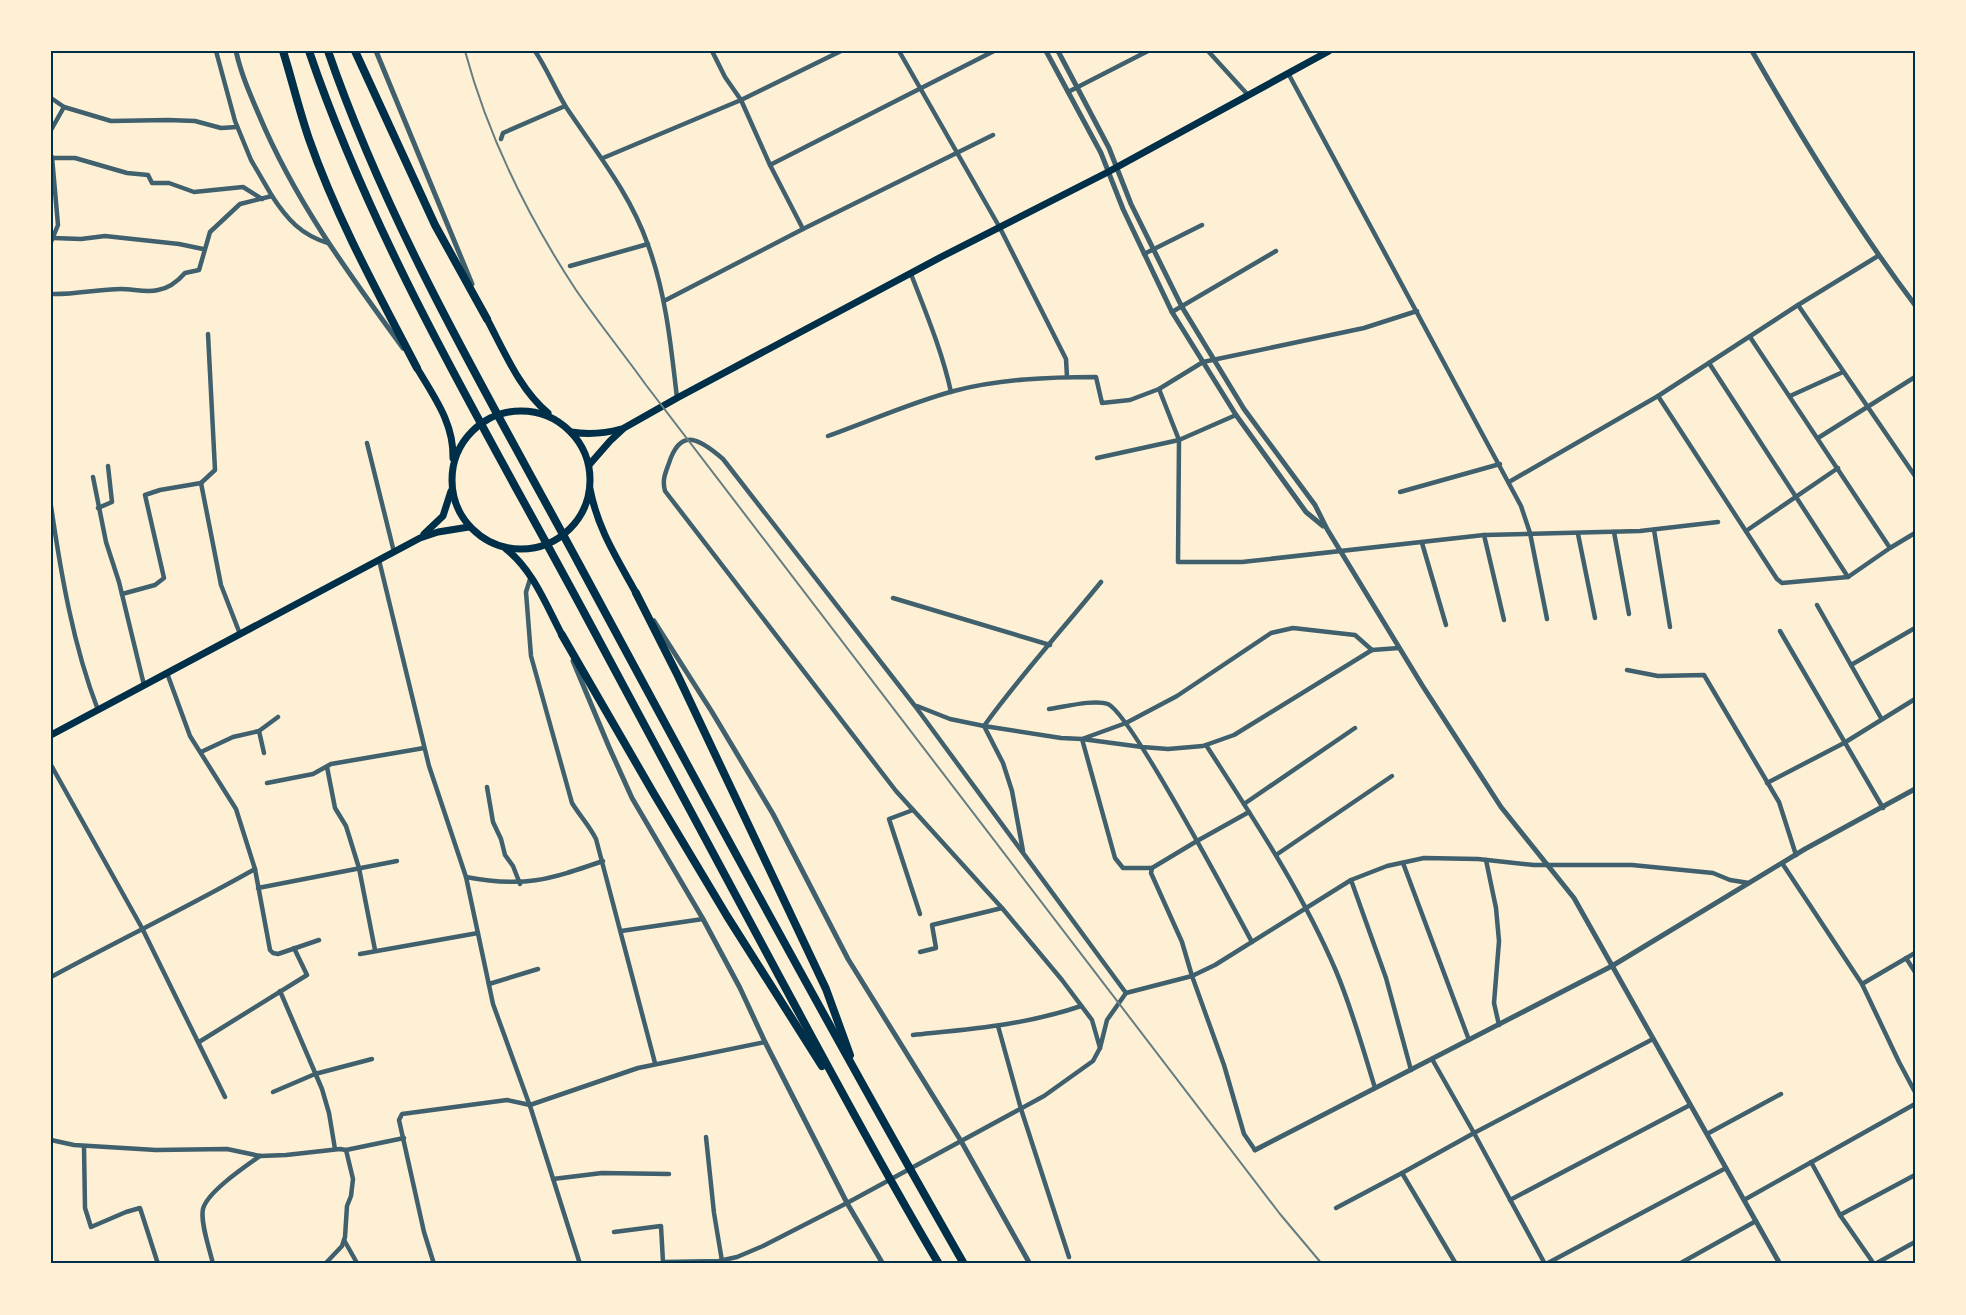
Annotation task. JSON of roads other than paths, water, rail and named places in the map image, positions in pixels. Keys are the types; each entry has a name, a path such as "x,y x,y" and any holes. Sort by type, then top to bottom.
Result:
{"highway":[{"path":"283,51 309,139 332,195 365,269 417,368"},
{"path":"309,51 361,188 393,254 471,404 840,1089 939,1264"},
{"path":"328,51 375,174 408,243 586,578 858,1078 964,1264"},
{"path":"355,51 435,225 486,319"},
{"path":"636,593 678,676 826,989 858,1078"},
{"path":"562,635 727,916 796,1026 840,1089"}],"main road":[{"path":"570,432 589,435 603,434 624,428 911,274 1108,172 1329,51"},
{"path":"486,319 521,381 537,404 570,432 582,447 589,465 595,514 636,593"},
{"path":"417,368 447,419 454,441 452,489 448,505 443,516 420,538"},
{"path":"453,463 462,442 478,425 497,414 519,410 542,414 557,421"},
{"path":"589,465 624,428"},
{"path":"452,489 457,509 469,527 492,544 513,550 535,549 556,541 573,526 585,508 590,487"},
{"path":"51,735 420,538 438,531 469,527"},
{"path":"504,548 517,558 531,576 562,635"}],"street":[{"path":"216,51 237,127 251,159 272,196 286,218 314,239 328,243"},
{"path":"236,51 241,73 275,153 328,243 417,368"},
{"path":"376,51 486,319"},
{"path":"535,51 566,106 603,158 634,212 648,244 668,319 677,398"},
{"path":"712,51 725,77 741,100 770,165 803,229"},
{"path":"603,158 741,100 841,51"},
{"path":"899,51 1000,228 1066,358 1067,377"},
{"path":"770,165 994,51"},
{"path":"1046,51 1101,153 1122,209 1172,312 1236,415 1306,512 1327,529"},
{"path":"1058,51 1109,148 1131,204 1182,307 1244,408 1315,506 1399,648 1501,807 1574,898 1780,1264"},
{"path":"1068,92 1148,51"},
{"path":"1208,51 1248,95"},
{"path":"1752,51 1800,136 1878,256 1915,305"},
{"path":"1288,73 1521,506 1530,533 1547,619"},
{"path":"51,98 64,106 111,121 175,120 195,121 219,127 237,127"},
{"path":"51,130 64,106"},
{"path":"501,139 503,133 566,106"},
{"path":"664,301 993,135"},
{"path":"203,249 179,244 105,236 52,240 58,225 52,156 75,158 127,173 148,175 152,183 169,183 194,192 243,188 262,199"},
{"path":"51,294 121,289 158,290 178,282 185,273 199,270 203,249 210,232 240,204 272,196"},
{"path":"1144,254 1202,225"},
{"path":"570,266 648,244"},
{"path":"1172,312 1276,252"},
{"path":"1509,482 1658,396 1878,256"},
{"path":"911,274 934,331 951,392"},
{"path":"1798,305 1915,476"},
{"path":"828,436 951,392 992,383 1096,377 1102,403 1130,400 1159,389 1203,362 1364,328 1417,311"},
{"path":"122,594 155,585 164,578 145,495 201,483 215,470 208,334"},
{"path":"1750,337 1890,548"},
{"path":"1709,363 1848,577"},
{"path":"1790,396 1843,372"},
{"path":"1818,438 1915,377"},
{"path":"1159,389 1179,440 1178,562 1242,562 1484,536 1654,530 1719,522"},
{"path":"1658,396 1777,579 1782,583 1848,577 1915,533"},
{"path":"1097,458 1179,440 1236,415"},
{"path":"1100,1048 1092,1020 1002,908 896,791 665,491 663,482 673,450 682,442 690,440 704,443 723,459 915,706 1126,993"},
{"path":"368,443 394,552"},
{"path":"1400,492 1500,464"},
{"path":"98,507 112,502 108,466"},
{"path":"1746,531 1838,468"},
{"path":"93,477 106,543 122,594 144,685"},
{"path":"201,483 221,585 240,634"},
{"path":"51,506 70,610 87,681 98,710"},
{"path":"1654,530 1670,627"},
{"path":"1614,532 1629,614"},
{"path":"1578,534 1595,618"},
{"path":"1484,536 1504,620"},
{"path":"1422,543 1446,626"},
{"path":"379,560 424,748 466,877 493,1004 530,1105 580,1264"},
{"path":"531,576 526,592 531,656 572,803 580,816 589,824 603,861 655,1064"},
{"path":"984,726 1005,697 1101,582"},
{"path":"636,593 712,711 773,814 848,959 961,1141 1030,1264"},
{"path":"893,598 1050,645"},
{"path":"1817,604 1881,718"},
{"path":"1082,739 1126,723 1177,696 1271,633 1293,628 1354,635 1372,650"},
{"path":"1851,665 1915,628"},
{"path":"1780,632 1883,808"},
{"path":"562,635 632,798 703,919 847,1203 883,1264"},
{"path":"915,706 950,719 1061,738 1142,747 1168,748 1206,745 1234,735 1372,650 1399,648"},
{"path":"1627,670 1658,676 1704,675 1779,802 1796,855"},
{"path":"167,673 190,736 236,809 255,869 270,950 278,954 319,940"},
{"path":"1767,783 1844,743 1915,699"},
{"path":"1049,709 1093,703 1108,704 1126,723 1197,840 1252,942"},
{"path":"201,752 233,737 259,731 278,717"},
{"path":"984,726 1006,772 1012,791 1024,854"},
{"path":"1244,804 1355,728"},
{"path":"259,731 264,753"},
{"path":"1082,739 1118,864 1123,868 1152,868"},
{"path":"1206,745 1276,855 1306,908 1352,1012 1375,1088"},
{"path":"267,783 313,774 332,764 424,748"},
{"path":"51,765 142,928 225,1097"},
{"path":"327,767 335,808 346,826 359,868 375,950"},
{"path":"1276,855 1392,776"},
{"path":"487,786 492,822 520,884"},
{"path":"1249,812 1154,865 1151,873 1182,942 1224,1065 1244,1134 1255,1150 1612,966 1782,863 1915,789"},
{"path":"913,810 889,819 920,914"},
{"path":"614,1232 661,1226 663,1262 722,1261 763,1246 1044,1096 1093,1061 1100,1048 1107,1020 1126,993 1192,976 1215,965 1351,880 1387,866 1424,858 1486,860 1548,866 1632,865 1713,873 1730,880 1749,883"},
{"path":"1486,860 1500,941 1494,1004 1499,1024"},
{"path":"258,888 396,861"},
{"path":"466,877 520,884 558,877 603,861"},
{"path":"1403,863 1469,1040"},
{"path":"1782,863 1862,984 1915,1092"},
{"path":"51,977 142,928 192,905 255,869"},
{"path":"1351,880 1386,978 1411,1070"},
{"path":"920,952 936,948 932,926 1002,908"},
{"path":"621,931 703,919"},
{"path":"360,954 478,933"},
{"path":"199,1042 307,975 294,948"},
{"path":"1862,984 1915,953"},
{"path":"1906,958 1915,972"},
{"path":"489,984 538,969"},
{"path":"280,991 322,1089 335,1149"},
{"path":"913,1035 998,1026 1052,1016 1081,1006"},
{"path":"998,1026 1021,1108 1069,1257"},
{"path":"1336,1208 1474,1132 1653,1039"},
{"path":"434,1264 424,1232 399,1120 402,1114 507,1100 530,1105 655,1064 765,1042"},
{"path":"273,1092 315,1074 372,1059"},
{"path":"1432,1059 1545,1264 1726,1168"},
{"path":"1707,1134 1781,1094"},
{"path":"1744,1200 1915,1104"},
{"path":"1510,1200 1690,1105"},
{"path":"706,1137 722,1261"},
{"path":"51,1140 84,1146 156,1150 227,1149 260,1156 346,1150 404,1138"},
{"path":"84,1146 85,1208 91,1227 140,1208 158,1264"},
{"path":"326,1264 342,1246 344,1240 347,1206 353,1179 346,1150"},
{"path":"213,1264 202,1218 203,1207 227,1180 260,1156"},
{"path":"1811,1162 1839,1215 1874,1264 1915,1242"},
{"path":"553,1179 602,1173 669,1174"},
{"path":"1402,1173 1456,1264"},
{"path":"1839,1215 1915,1175"},
{"path":"1679,1264 1756,1221"},
{"path":"344,1240 357,1263 373,1264"}],"railway":[{"path":"465,51 485,114 511,175 558,262 584,302 1280,1214 1322,1264"}]}
